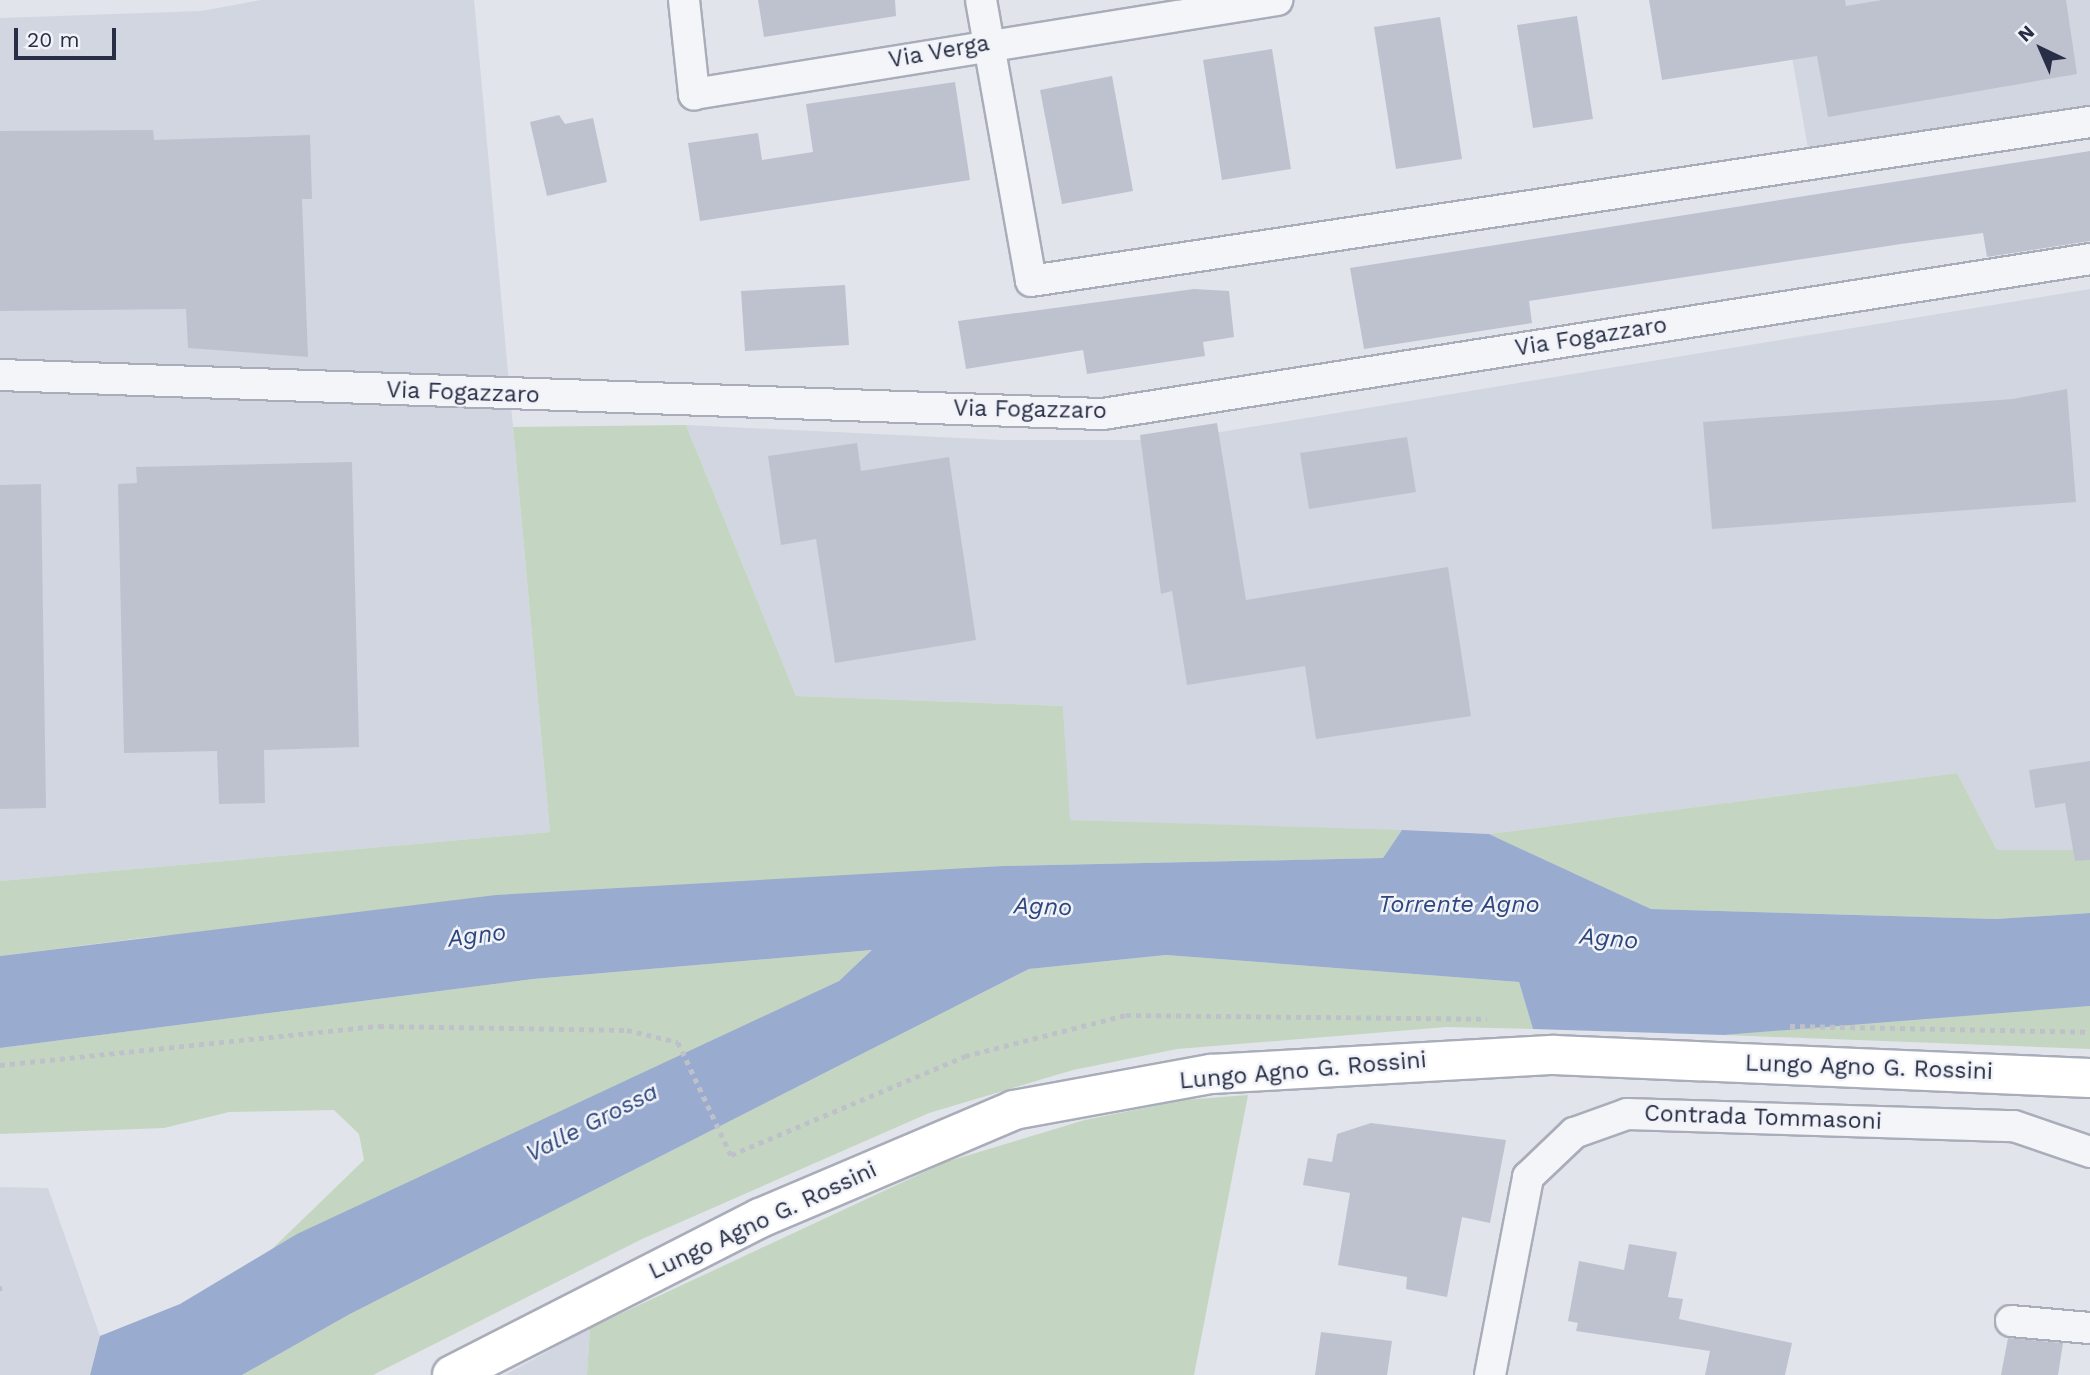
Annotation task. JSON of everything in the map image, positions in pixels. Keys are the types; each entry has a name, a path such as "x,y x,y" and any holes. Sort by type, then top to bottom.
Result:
{"main road":[{"name":"Lungo Agno G. Rossini","path":"452,1375 760,1218 1027,1107 1211,1074 1554,1055 2090,1078"}],"street":[{"name":"Via Verga","path":"684,0 694,94 988,44 1277,0"},
{"path":"981,0 1031,281 2090,122"},
{"name":"Via Fogazzaro","path":"0,375 1103,414 2090,259"},
{"name":"Contrada Tommasoni","path":"1490,1375 1528,1177 1574,1133 1628,1114 2000,1126 2090,1152"},
{"path":"2011,1321 2090,1328"}],"path":[{"path":"0,1065 379,1026 627,1030 678,1042 731,1155"},
{"path":"1785,1026 2090,1032"},
{"path":"0,1286 0,1291"}],"shaded area":[{"path":"261,0 474,0 550,832 0,881 0,18 201,11"},
{"path":"1782,0 2090,0 2090,134 1813,177"},
{"path":"2090,289 2090,850 1997,850 1957,773 1489,834 1069,820 1063,706 796,696 686,425 1002,440 1172,440"},
{"path":"0,1187 48,1188 100,1336 90,1375 0,1375"},
{"path":"590,1328 587,1375 505,1375"}],"green space":[{"path":"686,425 796,696 1063,706 1070,820 1402,830 1383,858 1003,866 150,937 0,956 0,881 550,832 513,427"},
{"path":"1957,773 1997,850 2090,850 2090,913 1996,919 1651,909 1489,834"},
{"path":"873,950 839,981 272,1249 364,1160 359,1134 334,1110 229,1112 164,1128 0,1134 0,1048 533,979"},
{"path":"1166,955 1519,982 1533,1029 1447,1027 1177,1049 1073,1070 929,1113 642,1239 373,1375 242,1375 350,1314 1029,969"},
{"path":"2090,1006 2090,1049 1724,1035 2011,1011"},
{"path":"1248,1095 1194,1375 587,1375 590,1328 946,1162 1085,1120 1184,1100"}],"water":[{"name":"Torrente Agno","path":"1402,830 1489,834 1651,909 1996,919 2090,913 2090,1006 1724,1035 1533,1029 1519,982 1166,955 1029,969 350,1314 242,1375 90,1375 100,1336 180,1304 297,1234 839,981 872,950 533,979 0,1048 0,956 496,895 1003,866 1383,858"}],"building":[{"path":"758,0 895,0 896,16 764,37"},
{"path":"1649,0 1845,0 1846,6 1882,0 2066,0 2077,74 1828,117 1817,56 1662,80"},
{"path":"1577,16 1593,119 1533,128 1517,25"},
{"path":"1440,17 1462,159 1396,169 1374,27"},
{"path":"1272,49 1291,169 1222,180 1203,60"},
{"path":"1112,76 1133,191 1062,204 1040,90"},
{"path":"955,82 970,180 700,221 688,143 758,133 762,160 813,152 806,104"},
{"path":"559,115 565,124 593,118 607,182 547,196 530,122"},
{"path":"153,130 154,140 310,135 312,199 302,199 308,357 188,348 186,309 0,311 0,131"},
{"path":"2090,151 2090,241 1987,257 1983,233 1901,244 1529,301 1532,323 1364,349 1350,268"},
{"path":"845,285 849,345 745,351 741,291"},
{"path":"1194,289 1229,291 1234,337 1203,342 1205,356 1087,374 1083,350 966,369 958,321"},
{"path":"2067,389 2076,502 1712,529 1703,422 2013,399"},
{"path":"1217,423 1246,600 1448,567 1471,716 1316,739 1305,666 1187,685 1172,591 1161,594 1140,435"},
{"path":"1407,437 1416,492 1309,509 1300,453"},
{"path":"857,443 861,471 949,457 976,640 835,663 816,539 781,545 768,456"},
{"path":"352,462 359,747 264,750 265,803 219,804 217,751 124,753 118,484 137,483 136,467"},
{"path":"41,484 46,808 0,809 0,485"},
{"path":"2090,761 2090,860 2075,861 2065,803 2035,808 2029,770"},
{"path":"1371,1123 1506,1140 1490,1223 1462,1217 1447,1297 1406,1289 1407,1277 1338,1265 1350,1193 1303,1185 1308,1158 1332,1162 1337,1134"},
{"path":"1629,1244 1677,1252 1668,1297 1683,1299 1679,1319 1792,1343 1785,1375 1705,1375 1710,1351 1576,1331 1578,1323 1568,1321 1579,1261 1624,1270"},
{"path":"1321,1332 1392,1341 1387,1375 1315,1375"},
{"path":"2008,1338 2063,1343 2058,1375 2001,1375"}],"water label":[{"name":"Agno","path":"1043,907"},
{"name":"Agno","path":"477,936"},
{"name":"Agno","path":"1609,939"},
{"name":"Valle Grossa","path":"592,1123"}]}
